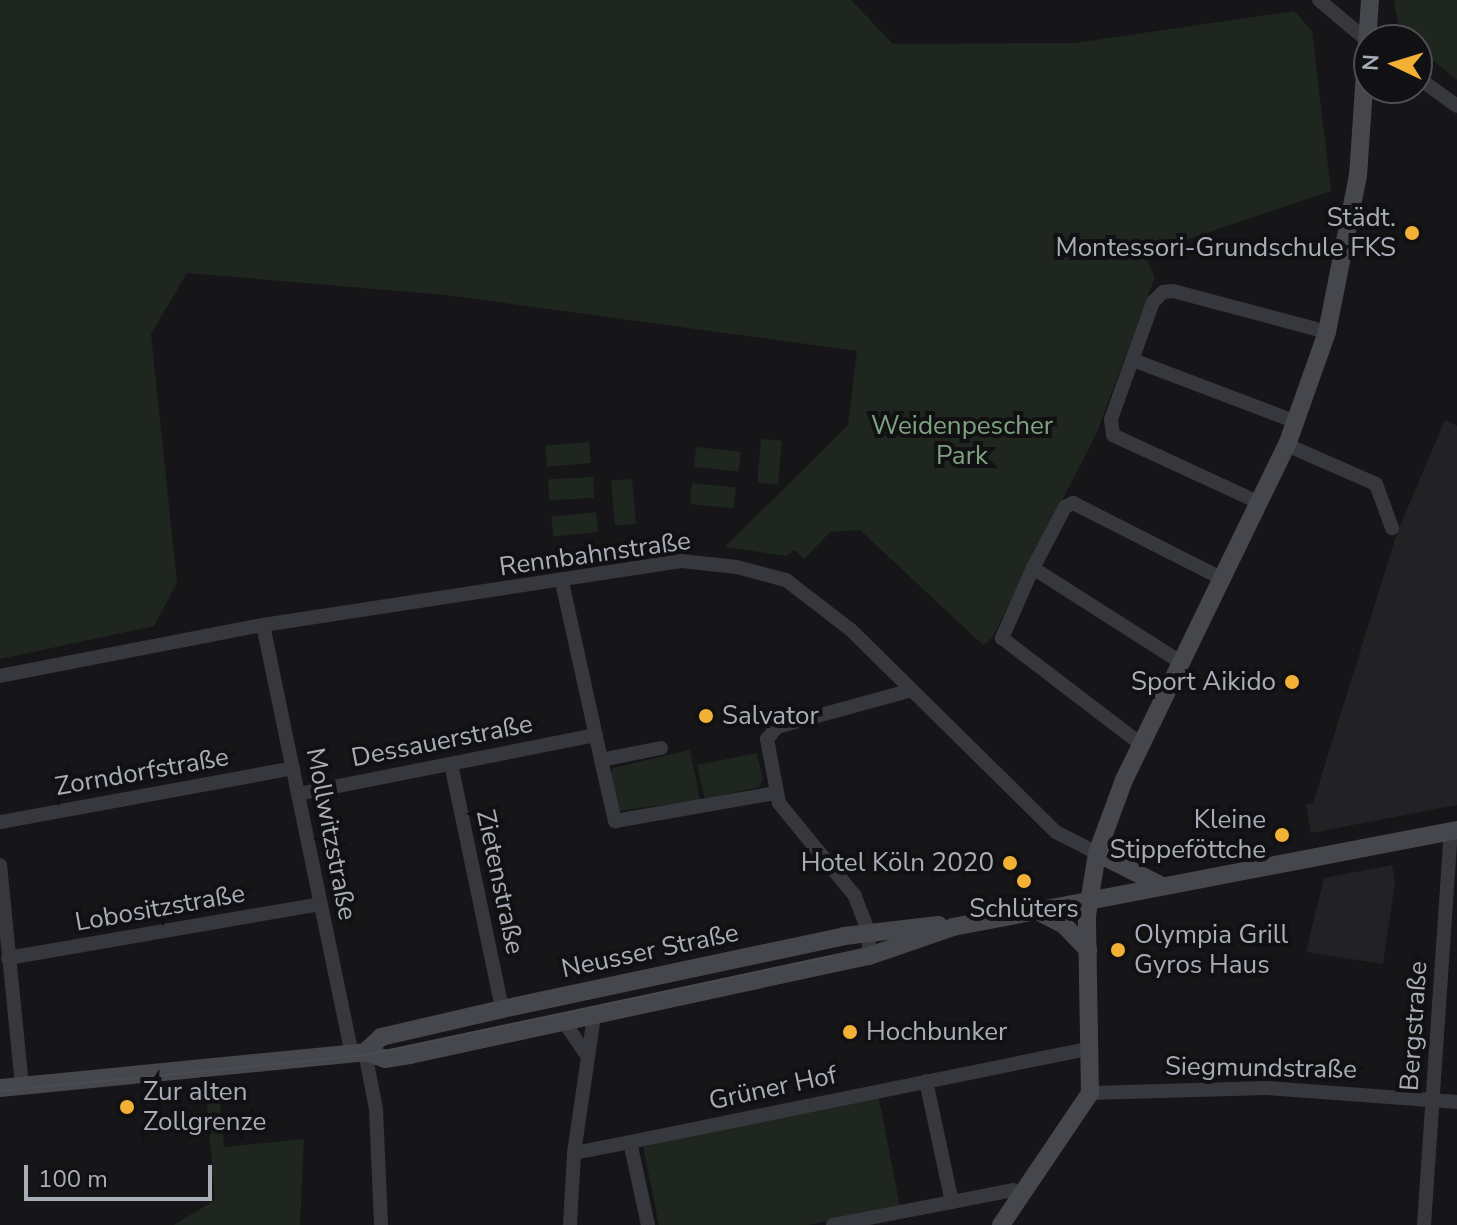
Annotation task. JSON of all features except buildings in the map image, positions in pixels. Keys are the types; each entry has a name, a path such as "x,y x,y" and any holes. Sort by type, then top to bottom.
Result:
{"main road":[{"path":"1369,24 1370,0"},
{"path":"1001,1225 1090,1093 1088,901 1097,853 1142,745 1296,422 1327,332 1358,176 1363,104"},
{"name":"Neusser Straße","path":"0,1088 359,1052 385,1059 410,1055 869,956 953,927 1454,831"},
{"path":"1097,853 1162,886"},
{"path":"1037,911 1064,925 1088,950"},
{"name":"Neusser Straße","path":"359,1052 381,1037 502,1009 869,933 934,924 953,927"}],"street":[{"path":"1319,0 1353,29"},
{"path":"1433,89 1457,106"},
{"path":"1260,503 1113,435 1111,419 1154,299 1166,291 1327,332"},
{"path":"1133,360 1296,422"},
{"path":"1287,445 1376,484 1392,528"},
{"path":"1142,745 1002,638 1033,568 1065,507 1073,503 1223,579"},
{"name":"Rennbahnstraße","path":"0,676 263,625 562,582 681,561 773,575 851,630 1056,832 1097,853"},
{"path":"1033,568 1182,663"},
{"path":"562,582 615,821 620,824 776,793"},
{"name":"Mollwitzstraße","path":"263,625 320,904 376,1109 381,1225"},
{"path":"869,956 869,933 855,896 812,838 782,809 767,744 772,730 912,690"},
{"name":"Dessauerstraße","path":"298,794 596,735"},
{"path":"601,760 661,748"},
{"name":"Zietenstraße","path":"451,764 502,1009"},
{"name":"Zorndorfstraße","path":"0,822 293,768"},
{"name":"Bergstraße","path":"1424,1225 1432,1100 1450,963 1454,831"},
{"path":"0,865 22,1086"},
{"name":"Lobositzstraße","path":"8,958 320,904"},
{"path":"570,1225 574,1153 594,1016"},
{"path":"565,1023 586,1055"},
{"name":"Grüner Hof","path":"574,1153 1091,1048"},
{"path":"926,1081 952,1202"},
{"name":"Siegmundstraße","path":"1090,1093 1267,1088 1457,1102"},
{"path":"630,1142 648,1225"},
{"path":"833,1225 1013,1190 1022,1194"}],"shaded area":[{"path":"1445,420 1457,426 1457,805 1311,833 1306,805 1313,803 1397,533"},
{"path":"1392,865 1395,882 1383,964 1306,952 1324,878"}],"green space":[{"name":"Weidenpescher Park","path":"0,0 851,0 893,44 1074,43 1294,11 1312,31 1331,191 1144,254 1155,277 1097,432 992,638 983,645 860,530 830,532 804,559 795,550 786,556 725,547 848,425 857,351 446,295 187,273 151,334 177,583 154,626 0,659"},
{"path":"1394,0 1457,0 1457,80 1433,60 1433,24 1398,24"},
{"path":"761,439 782,441 778,485 757,483"},
{"path":"589,442 591,463 547,467 545,446"},
{"path":"696,447 741,452 739,472 694,467"},
{"path":"593,477 594,498 549,500 548,479"},
{"path":"632,479 636,524 615,526 611,481"},
{"path":"692,483 736,488 734,508 690,504"},
{"path":"596,512 598,532 553,537 551,517"},
{"path":"690,750 700,800 618,811 610,775 613,768"},
{"path":"757,753 763,780 759,787 705,799 697,765"},
{"path":"219,1091 224,1147 304,1139 300,1225 174,1225 215,1200 206,1092"},
{"path":"878,1094 900,1206 808,1225 659,1225 643,1146"}],"tram line":[{"path":"0,1091 366,1055 832,956"}],"place":[{"name":"Städt. Montessori-Grundschule FKS","path":"1412,233"},
{"name":"Sport Aikido","path":"1292,682"},
{"name":"Salvator","path":"706,716"},
{"name":"Kleine Stippeföttche","path":"1282,835"},
{"name":"Hotel Köln 2020","path":"1010,863"},
{"name":"Schlüters","path":"1024,881"},
{"name":"Olympia Grill Gyros Haus","path":"1118,950"},
{"name":"Hochbunker","path":"850,1032"},
{"name":"Zur alten Zollgrenze","path":"127,1107"}]}
